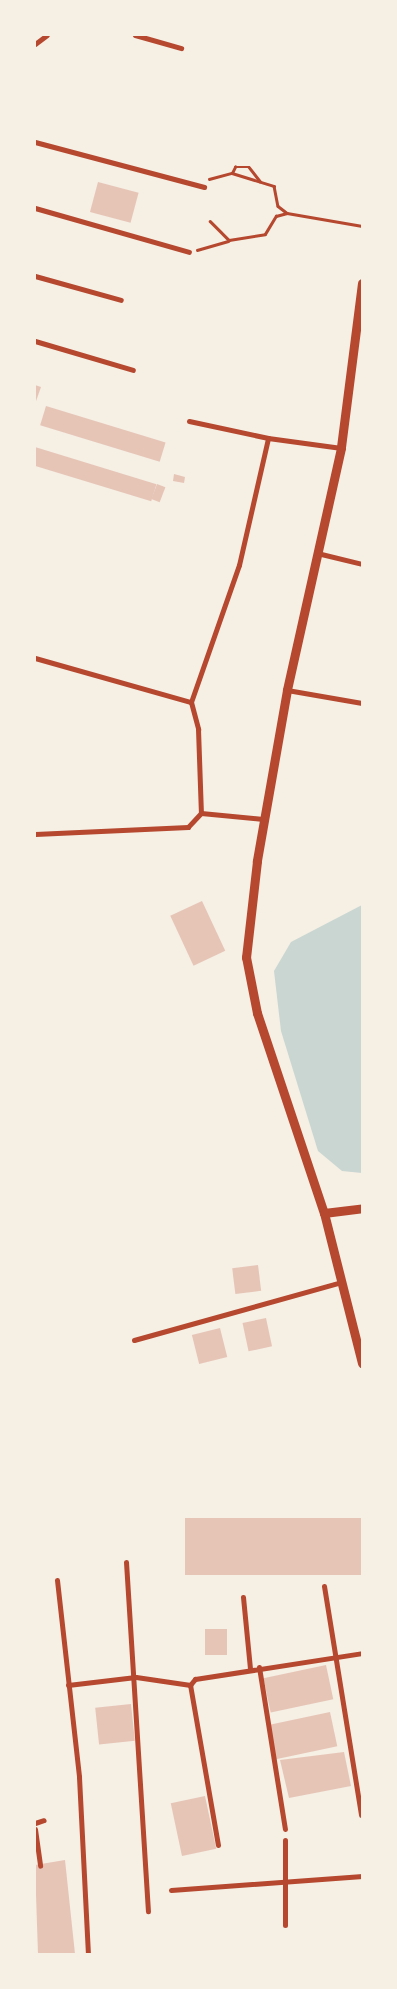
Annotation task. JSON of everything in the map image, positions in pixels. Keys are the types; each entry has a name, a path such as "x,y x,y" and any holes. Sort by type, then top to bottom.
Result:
{"street":[{"path":"35,44 47,35"},
{"path":"135,35 181,48"},
{"path":"35,142 204,187"},
{"path":"35,208 189,252"},
{"path":"35,276 121,300"},
{"path":"362,283 341,448 316,553 287,690 263,818 246,970 324,1213 362,1363"},
{"path":"35,341 133,370"},
{"path":"189,421 268,438 341,448"},
{"path":"35,834 188,827 201,814 198,729 191,702 239,565 268,438"},
{"path":"316,553 362,564"},
{"path":"35,658 191,702"},
{"path":"287,690 362,703"},
{"path":"201,814 263,818"},
{"path":"324,1213 362,1208"},
{"path":"134,1340 342,1282"},
{"path":"126,1562 136,1677 148,1911"},
{"path":"57,1580 79,1777 88,1954"},
{"path":"324,1586 361,1815"},
{"path":"243,1597 250,1669"},
{"path":"218,1845 190,1685 195,1679 259,1667 362,1653"},
{"path":"259,1667 285,1829"},
{"path":"68,1685 136,1677 190,1685"},
{"path":"35,1822 44,1820"},
{"path":"35,1829 40,1866"},
{"path":"284,1925 285,1840"},
{"path":"171,1890 362,1876"}],"path":[{"path":"232,173 235,167 249,167 260,181"},
{"path":"204,187 219,173 232,173 260,181 274,186 278,206 286,213"},
{"path":"189,252 229,240 264,234 276,216 286,213 362,226"},
{"path":"210,221 229,240"}],"shaded area":[{"path":"362,905 362,1173 342,1171 318,1151 281,1031 274,971 291,942"}],"building":[{"path":"98,182 139,193 131,223 90,212"},
{"path":"35,385 41,387 35,404"},
{"path":"46,406 166,443 160,462 40,425"},
{"path":"35,447 156,484 151,501 35,466"},
{"path":"174,474 185,477 184,483 173,481"},
{"path":"157,484 165,487 160,502 151,499"},
{"path":"202,901 225,951 194,966 170,916"},
{"path":"258,1265 261,1291 235,1294 232,1268"},
{"path":"266,1318 272,1346 249,1351 243,1323"},
{"path":"220,1328 227,1357 199,1364 192,1335"},
{"path":"185,1518 362,1518 362,1575 185,1575"},
{"path":"205,1629 227,1629 227,1655 205,1655"},
{"path":"326,1665 333,1699 271,1713 263,1678"},
{"path":"131,1704 135,1741 99,1745 95,1708"},
{"path":"330,1712 337,1746 275,1760 267,1725"},
{"path":"344,1752 351,1786 289,1798 280,1760"},
{"path":"205,1796 216,1849 182,1856 171,1803"},
{"path":"65,1860 75,1954 38,1954 35,1865"}]}
